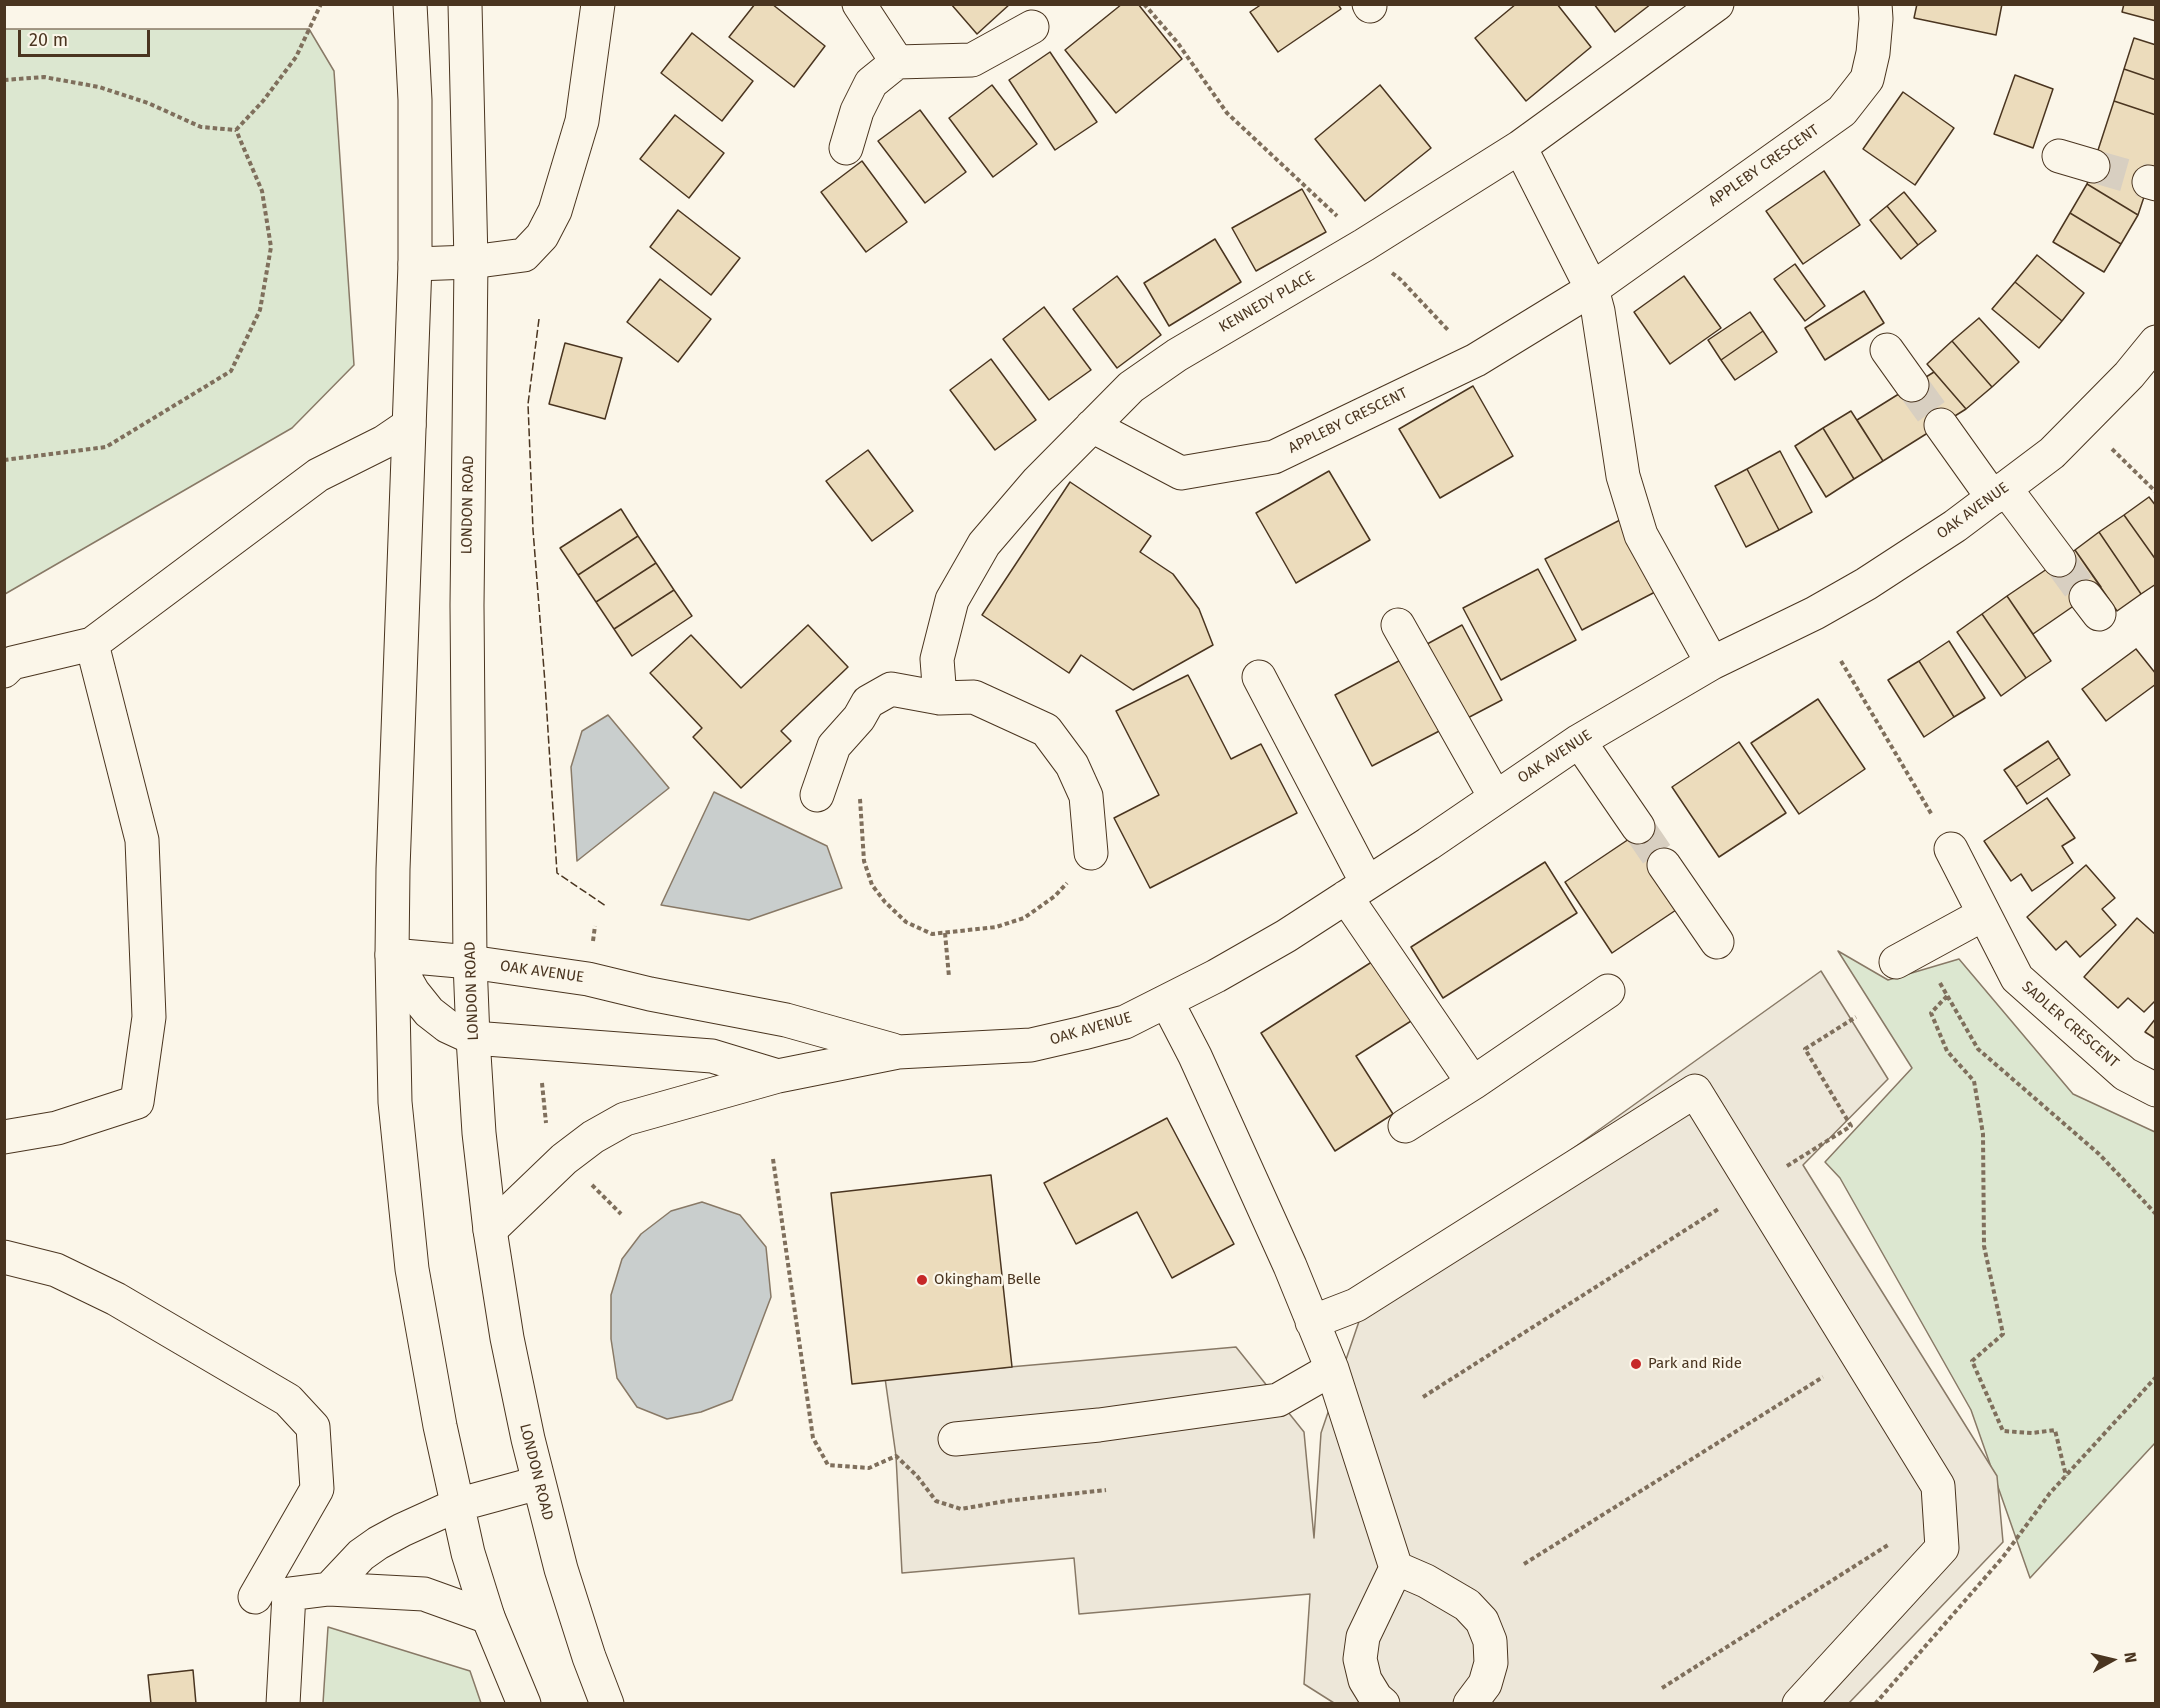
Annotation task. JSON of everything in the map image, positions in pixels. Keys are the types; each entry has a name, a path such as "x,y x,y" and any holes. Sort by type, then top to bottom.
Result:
{"street":[{"path":"410,4 415,100 415,264 393,869 395,1102 412,1269 440,1426 468,1553 488,1617 524,1704"},
{"name":"LONDON ROAD","path":"465,4 471,262 466,605 470,962 479,1132 490,1230 507,1338 538,1483 588,1657 606,1704"},
{"path":"415,264 471,262 524,255 542,236 555,211 582,121 598,4"},
{"path":"859,4 897,62"},
{"name":"KENNEDY PLACE","path":"940,698 937,658 952,600 984,544 1038,481 1131,387 1176,355 1364,245 1520,147 1717,4"},
{"name":"APPLEBY CRESCENT","path":"1092,426 1181,473 1274,457 1476,360 1592,288 1842,111 1867,80 1873,53 1875,4"},
{"path":"846,148 857,111 871,83 897,62 972,60 1032,27"},
{"path":"1520,147 1592,288 1598,311 1623,476 1641,535 1712,663"},
{"path":"2059,156 2093,166"},
{"path":"1887,350 1912,385"},
{"name":"OAK AVENUE","path":"490,1230 564,1159 593,1137 625,1119 778,1076 898,1052 1031,1045 1125,1022 1167,1002 1286,936 1579,741 1712,663 1815,613 1866,584 1955,526 2052,453 2153,351"},
{"path":"4,671 12,663 92,644 318,476 384,442 409,425"},
{"path":"1941,425 2059,560"},
{"path":"1398,625 1495,797"},
{"path":"4,1137 57,1128 137,1102 148,1017 142,840 92,644"},
{"path":"1260,677 1356,890 1473,1083"},
{"path":"817,795 834,746 859,718 868,702 891,689 940,698 974,697 1046,730 1072,765 1086,796 1091,853"},
{"path":"1579,741 1638,826"},
{"name":"SADLER CRESCENT","path":"1951,849 2017,978 2125,1074 2156,1090"},
{"path":"1664,865 1717,942"},
{"path":"1908,956 1984,914"},
{"name":"OAK AVENUE","path":"392,955 470,962 588,979 650,994 786,1020 898,1052"},
{"name":"OAK AVENUE","path":"392,955 413,992 429,1012 447,1026 473,1038 712,1056 778,1076"},
{"path":"1405,1126 1473,1083 1608,991"},
{"path":"1167,1002 1195,1056 1290,1266 1332,1369 1396,1568 1363,1637 1360,1659 1365,1680 1376,1698 1383,1704"},
{"path":"1312,1322 1356,1305 1695,1091 1938,1486 1942,1548 1799,1704"},
{"path":"4,1257 56,1270 116,1299 288,1400 313,1427 317,1489 255,1597"},
{"path":"955,1439 1099,1425 1278,1400 1332,1369"},
{"path":"329,1589 362,1555 378,1543 457,1505 538,1483"},
{"path":"1396,1568 1426,1581 1467,1605 1482,1621 1490,1641 1491,1663 1485,1683 1470,1704"},
{"path":"283,1704 289,1594 329,1589 424,1594 488,1617"}],"path":[{"path":"1144,4 1177,42 1227,112 1344,223"},
{"path":"236,130 263,101 296,57 320,6"},
{"path":"4,80 44,77 99,87 148,103 201,127 236,130"},
{"path":"4,460 106,447 231,371 260,310 271,247 262,191 236,130"},
{"path":"1386,269 1400,279 1476,360"},
{"path":"2111,448 2156,492"},
{"path":"1841,661 1951,849"},
{"path":"860,796 864,861 872,885 885,902 906,922 932,934 996,927 1024,918 1055,896 1091,853"},
{"path":"945,933 949,976"},
{"path":"1908,956 1947,996 1978,1049 2099,1154 2156,1214"},
{"path":"1947,996 1931,1013 1947,1051 1974,1081 1983,1134 1984,1246 2003,1334 1972,1360 2004,1431 2032,1433 2055,1430 2066,1476"},
{"path":"1424,1397 1851,1125 1805,1049 1856,1017"},
{"path":"541,1072 546,1131"},
{"path":"773,1159 813,1438 828,1465 869,1468 896,1456 918,1476 936,1501 961,1509 1006,1501 1106,1490"},
{"path":"1524,1564 1858,1355"},
{"path":"1875,1704 2003,1557 2050,1493 2156,1377"},
{"path":"1662,1688 1893,1542"}],"green space":[{"path":"5,29 309,29 334,71 354,365 292,428 5,594"},
{"path":"1838,951 1888,980 1959,959 2073,1094 2155,1132 2155,1443 2030,1578 1971,1410 1840,1178 1825,1162 1912,1068"},
{"path":"328,1627 470,1671 481,1703 323,1703"}],"shaded area":[{"path":"608,715 669,788 577,861 571,767 582,731"},
{"path":"714,792 827,846 842,888 749,920 661,905"},
{"name":"Park and Ride","path":"1821,971 1888,1079 1803,1165 1997,1476 2003,1542 1849,1703 1334,1703 1304,1684 1310,1594 1079,1614 1074,1558 902,1573 896,1456 885,1378 1236,1347 1304,1432 1314,1538 1321,1433 1368,1295"},
{"path":"702,1202 740,1215 766,1247 771,1297 732,1400 701,1412 667,1419 637,1407 617,1378 611,1339 611,1295 622,1259 641,1234 671,1211"}],"building":[{"path":"755,4 772,4 825,46 794,87 729,37"},
{"path":"951,4 1010,4 977,34"},
{"path":"1122,4 1138,4 1182,59 1116,113 1065,50"},
{"path":"1262,4 1338,4 1341,9 1278,52 1250,12"},
{"path":"1516,4 1557,4 1591,47 1526,101 1475,38"},
{"path":"1594,4 1651,4 1615,32"},
{"path":"1917,4 2002,4 1996,35 1914,18"},
{"path":"2124,4 2156,4 2156,21 2122,12"},
{"path":"692,33 753,81 722,121 661,73"},
{"path":"2134,38 2156,45 2156,80 2124,69"},
{"path":"1050,52 1097,122 1055,150 1009,80"},
{"path":"2124,69 2156,80 2156,115 2114,101"},
{"path":"2015,75 2053,89 2033,148 1994,134"},
{"path":"992,85 1037,144 993,177 949,118"},
{"path":"1380,85 1431,148 1365,201 1315,139"},
{"path":"1903,92 1954,128 1915,185 1863,149"},
{"path":"2114,101 2156,115 2156,161 2138,215 2087,184"},
{"path":"920,110 966,172 925,203 878,141"},
{"path":"675,115 724,153 689,198 640,159"},
{"path":"862,161 907,222 866,252 821,192"},
{"path":"1824,171 1860,225 1803,264 1766,211"},
{"path":"2087,184 2138,215 2121,244 2070,213"},
{"path":"1302,189 1326,232 1256,271 1232,228"},
{"path":"1904,192 1936,231 1918,245 1887,206"},
{"path":"1887,206 1918,245 1901,259 1870,220"},
{"path":"678,210 740,258 711,295 650,247"},
{"path":"2070,213 2121,244 2104,272 2053,242"},
{"path":"1215,239 1241,282 1169,326 1144,283"},
{"path":"2037,255 2084,293 2062,321 2015,282"},
{"path":"1795,264 1825,306 1805,321 1774,279"},
{"path":"1117,276 1161,335 1117,368 1073,309"},
{"path":"1684,276 1721,328 1670,364 1634,312"},
{"path":"660,279 711,319 678,362 627,322"},
{"path":"2015,282 2062,321 2039,348 1992,309"},
{"path":"1864,291 1884,323 1825,360 1805,328"},
{"path":"1044,307 1091,370 1049,400 1003,339"},
{"path":"1750,312 1763,331 1721,360 1708,340"},
{"path":"1979,318 2019,362 1992,387 1952,341"},
{"path":"1763,331 1777,352 1735,380 1721,360"},
{"path":"1952,341 1992,387 1966,409 1927,364"},
{"path":"565,343 622,358 605,419 549,404"},
{"path":"991,359 1036,420 995,450 950,390"},
{"path":"1934,372 1966,409 1883,461 1857,420"},
{"path":"1473,386 1513,456 1440,498 1399,429"},
{"path":"1851,411 1883,461 1854,479 1823,428"},
{"path":"1823,428 1854,479 1826,497 1795,446"},
{"path":"868,450 913,511 872,541 826,481"},
{"path":"1780,451 1812,512 1779,530 1747,469"},
{"path":"1747,469 1779,530 1746,547 1715,486"},
{"path":"1329,471 1370,540 1296,583 1256,513"},
{"path":"1070,482 1151,536 1140,552 1173,574 1199,609 1213,645 1133,690 1081,655 1069,673 982,615"},
{"path":"2149,497 2156,506 2156,560 2124,515"},
{"path":"621,509 638,536 578,575 560,548"},
{"path":"2124,515 2156,560 2156,584 2141,594 2099,532"},
{"path":"1620,520 1657,591 1582,630 1545,559"},
{"path":"2099,532 2141,594 2117,611 2075,550"},
{"path":"638,536 656,563 596,602 578,575"},
{"path":"2075,550 2101,587 2033,634 2007,596"},
{"path":"656,563 674,590 614,629 596,602"},
{"path":"1538,569 1576,640 1501,680 1463,608"},
{"path":"674,590 692,616 632,656 614,629"},
{"path":"2007,596 2051,661 2026,678 1982,614"},
{"path":"1982,614 2026,678 2001,696 1957,632"},
{"path":"808,625 848,667 781,731 791,741 741,788 693,737 702,728 650,673 691,635 741,688"},
{"path":"1462,625 1502,700 1458,723 1418,649"},
{"path":"1949,641 1985,698 1954,717 1919,661"},
{"path":"2136,649 2156,674 2156,684 2106,721 2082,689"},
{"path":"1410,655 1447,727 1372,766 1335,695"},
{"path":"1919,661 1954,717 1924,737 1888,680"},
{"path":"1188,675 1231,759 1261,744 1297,813 1150,888 1114,818 1159,795 1116,711"},
{"path":"1818,699 1865,769 1799,814 1751,743"},
{"path":"2048,741 2059,758 2016,787 2004,770"},
{"path":"1739,742 1786,813 1719,857 1672,787"},
{"path":"2059,758 2070,775 2027,804 2016,787"},
{"path":"2047,798 2075,838 2062,846 2073,863 2032,891 2021,874 2011,881 1984,841"},
{"path":"1632,837 1679,908 1612,953 1565,882"},
{"path":"1545,862 1577,913 1443,998 1411,947"},
{"path":"2086,865 2115,898 2102,909 2116,925 2080,957 2066,941 2056,950 2027,917"},
{"path":"2137,918 2156,935 2156,1000 2144,1012 2128,998 2118,1008 2084,977"},
{"path":"1381,956 1419,1016 1356,1056 1393,1114 1335,1151 1261,1033"},
{"path":"2156,1018 2156,1039 2145,1032"},
{"path":"1167,1118 1234,1244 1172,1278 1137,1212 1076,1244 1044,1183"},
{"name":"Okingham Belle","path":"991,1175 1012,1367 852,1384 831,1193"},
{"path":"193,1670 196,1704 151,1704 148,1675"}],"tunnel":[{"path":"2093,166 2149,182"},
{"path":"1912,385 1941,425"},
{"path":"2059,560 2086,597"},
{"path":"1638,827 1664,865"}],"fence":[{"path":"539,319 528,404 533,530 557,873 606,906"}],"place":[{"name":"Okingham Belle","path":"922,1280"},
{"name":"Park and Ride","path":"1636,1364"}]}
